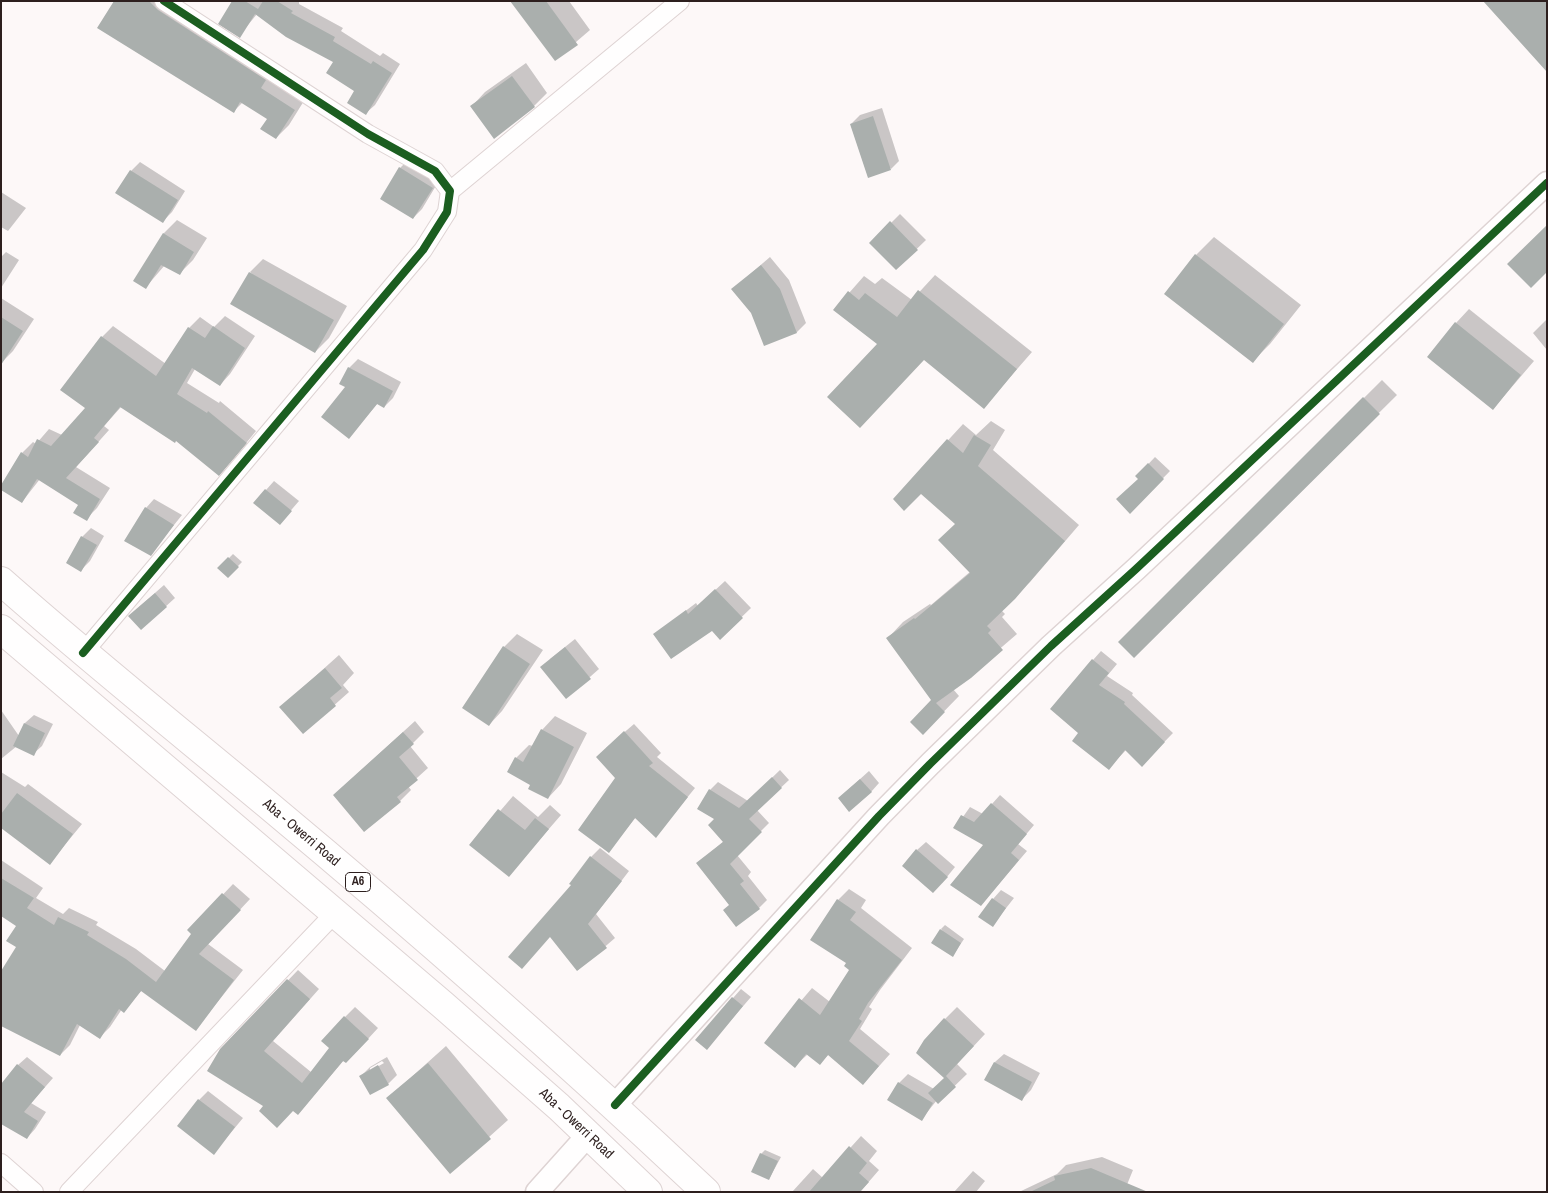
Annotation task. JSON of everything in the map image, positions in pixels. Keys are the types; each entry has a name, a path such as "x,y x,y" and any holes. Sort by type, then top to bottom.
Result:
{"highway":[{"name":"Aba - Owerri Road","path":"1,581 83,653 268,804 614,1106 706,1192"},
{"name":"Aba - Owerri Road","path":"1,629 450,1012 589,1134 648,1192"},
{"path":"241,834 268,804"}],"street":[{"path":"164,1 368,134 435,171 450,191"},
{"path":"83,653 423,250 447,212 450,191 680,1"},
{"path":"614,1106 879,816 930,764 1052,646 1547,183"},
{"path":"69,1192 334,914"},
{"path":"537,1192 589,1134"},
{"path":"1,1163 34,1192"}],"building":[{"path":"114,1 149,1 158,10 266,80 261,88 295,110 276,139 260,129 267,119 240,102 234,113 97,28"},
{"path":"232,1 245,1 258,9 263,1 277,1 293,11 291,13 335,37 333,41 371,64 373,61 392,73 366,115 347,103 354,91 326,73 333,62 286,37 255,14 240,38 218,24"},
{"path":"510,1 546,1 578,45 555,61"},
{"path":"1483,1 1547,1 1547,72"},
{"path":"512,76 535,107 494,139 470,106"},
{"path":"873,116 891,170 868,178 850,124"},
{"path":"399,167 433,188 413,219 380,199"},
{"path":"130,170 178,200 163,223 115,193"},
{"path":"890,221 918,250 896,270 869,243"},
{"path":"1547,225 1547,272 1531,288 1507,264"},
{"path":"163,233 194,252 180,275 161,265 146,289 133,281"},
{"path":"1195,254 1284,324 1253,363 1164,294"},
{"path":"761,265 780,289 797,333 764,346 751,313 731,289"},
{"path":"249,272 334,320 315,353 230,304"},
{"path":"918,290 1017,369 984,409 924,360 860,428 827,397 877,344 833,310 848,291 859,300 865,293 897,317"},
{"path":"1,317 23,331 1,365"},
{"path":"1455,322 1521,375 1493,410 1427,357"},
{"path":"213,326 245,348 220,386 192,368 177,394 207,413 208,411 247,443 219,476 176,441 175,443 120,407 94,438 99,442 66,478 100,499 87,521 73,513 78,505 37,479 22,503 1,490 1,485 21,452 28,457 37,439 51,446 85,408 60,390 101,336 156,376 188,327 205,338"},
{"path":"348,367 393,391 384,408 377,404 349,439 321,417 345,387 339,384"},
{"path":"1363,397 1380,414 1134,658 1118,642"},
{"path":"974,435 991,445 978,466 1065,541 1015,599 987,626 991,630 988,633 1003,650 971,678 936,703 945,712 923,735 910,722 931,700 886,638 915,619 970,573 938,540 955,524 921,494 904,511 893,499 947,439 963,453"},
{"path":"1148,463 1164,479 1130,514 1116,499 1138,479 1135,476"},
{"path":"265,489 292,511 280,525 253,503"},
{"path":"145,507 174,525 151,556 124,541"},
{"path":"81,536 97,545 81,572 66,563"},
{"path":"228,557 239,567 228,578 217,568"},
{"path":"715,589 743,618 720,640 712,631 671,659 653,634 686,610 688,614"},
{"path":"155,593 167,607 141,630 128,616"},
{"path":"503,646 530,664 489,726 462,708"},
{"path":"565,647 591,679 566,699 540,667"},
{"path":"1092,659 1109,673 1099,685 1125,702 1124,704 1165,742 1142,767 1125,750 1109,770 1072,741 1078,733 1050,709"},
{"path":"325,668 342,688 330,698 336,706 303,734 279,707"},
{"path":"24,723 45,733 34,756 13,746"},
{"path":"541,729 574,747 548,799 528,789 530,785 507,772 515,757 523,762"},
{"path":"624,731 653,763 649,766 688,797 656,838 635,818 609,853 578,830 615,778 596,757"},
{"path":"403,732 414,744 399,757 418,780 397,797 401,802 364,832 333,795"},
{"path":"772,777 782,788 749,819 762,832 730,864 744,881 740,884 760,909 736,927 723,910 729,905 696,863 723,842 708,825 714,819 697,809 709,789 739,808"},
{"path":"860,779 872,792 849,812 838,798"},
{"path":"17,793 73,834 50,865 1,828 1,814"},
{"path":"991,803 1027,834 1011,853 1019,860 981,906 950,885 983,845 953,828 961,815 974,822"},
{"path":"498,809 525,830 535,818 549,829 509,877 469,845"},
{"path":"916,849 948,877 933,893 902,866"},
{"path":"590,856 622,881 588,924 607,948 577,971 550,937 522,969 508,957 571,885 569,884"},
{"path":"1,878 34,898 27,908 54,925 58,917 89,932 87,935 126,959 156,982 191,934 187,930 222,893 241,910 199,954 234,980 196,1031 141,991 124,1013 119,1009 100,1039 77,1024 60,1056 1,1026 1,971 16,947 6,941 16,926 1,916"},
{"path":"992,898 1006,908 993,927 978,917"},
{"path":"837,899 856,912 850,920 902,960 868,1003 859,1019 862,1021 849,1041 879,1066 863,1085 828,1055 820,1065 806,1054 795,1068 764,1043 799,998 820,1015 849,970 844,966 846,963 810,940"},
{"path":"940,929 961,943 953,957 931,943"},
{"path":"287,979 310,999 264,1051 302,1083 329,1048 321,1041 344,1016 369,1039 346,1063 343,1061 298,1115 293,1111 277,1128 259,1111 263,1106 207,1071 220,1049"},
{"path":"732,997 743,1006 707,1050 695,1040"},
{"path":"944,1018 974,1046 946,1076 956,1087 938,1104 928,1093 944,1078 916,1053 924,1040"},
{"path":"994,1062 1032,1082 1022,1101 984,1080"},
{"path":"428,1063 491,1139 450,1174 386,1098"},
{"path":"17,1064 45,1087 24,1112 38,1121 27,1139 1,1124 1,1084"},
{"path":"378,1065 389,1085 370,1095 359,1076"},
{"path":"898,1082 933,1103 922,1121 887,1100"},
{"path":"198,1099 235,1127 214,1155 177,1126"},
{"path":"849,1146 867,1163 859,1173 869,1182 860,1192 809,1192"},
{"path":"760,1153 778,1161 769,1180 751,1172"},
{"path":"1091,1168 1148,1192 1030,1192 1055,1180 1054,1176"}],"cycle path":[{"path":"83,653 423,250 447,212 450,191 435,171 368,134 164,1"},
{"path":"615,1105 879,816 930,764 1051,646 1136,569 1547,183"}]}
